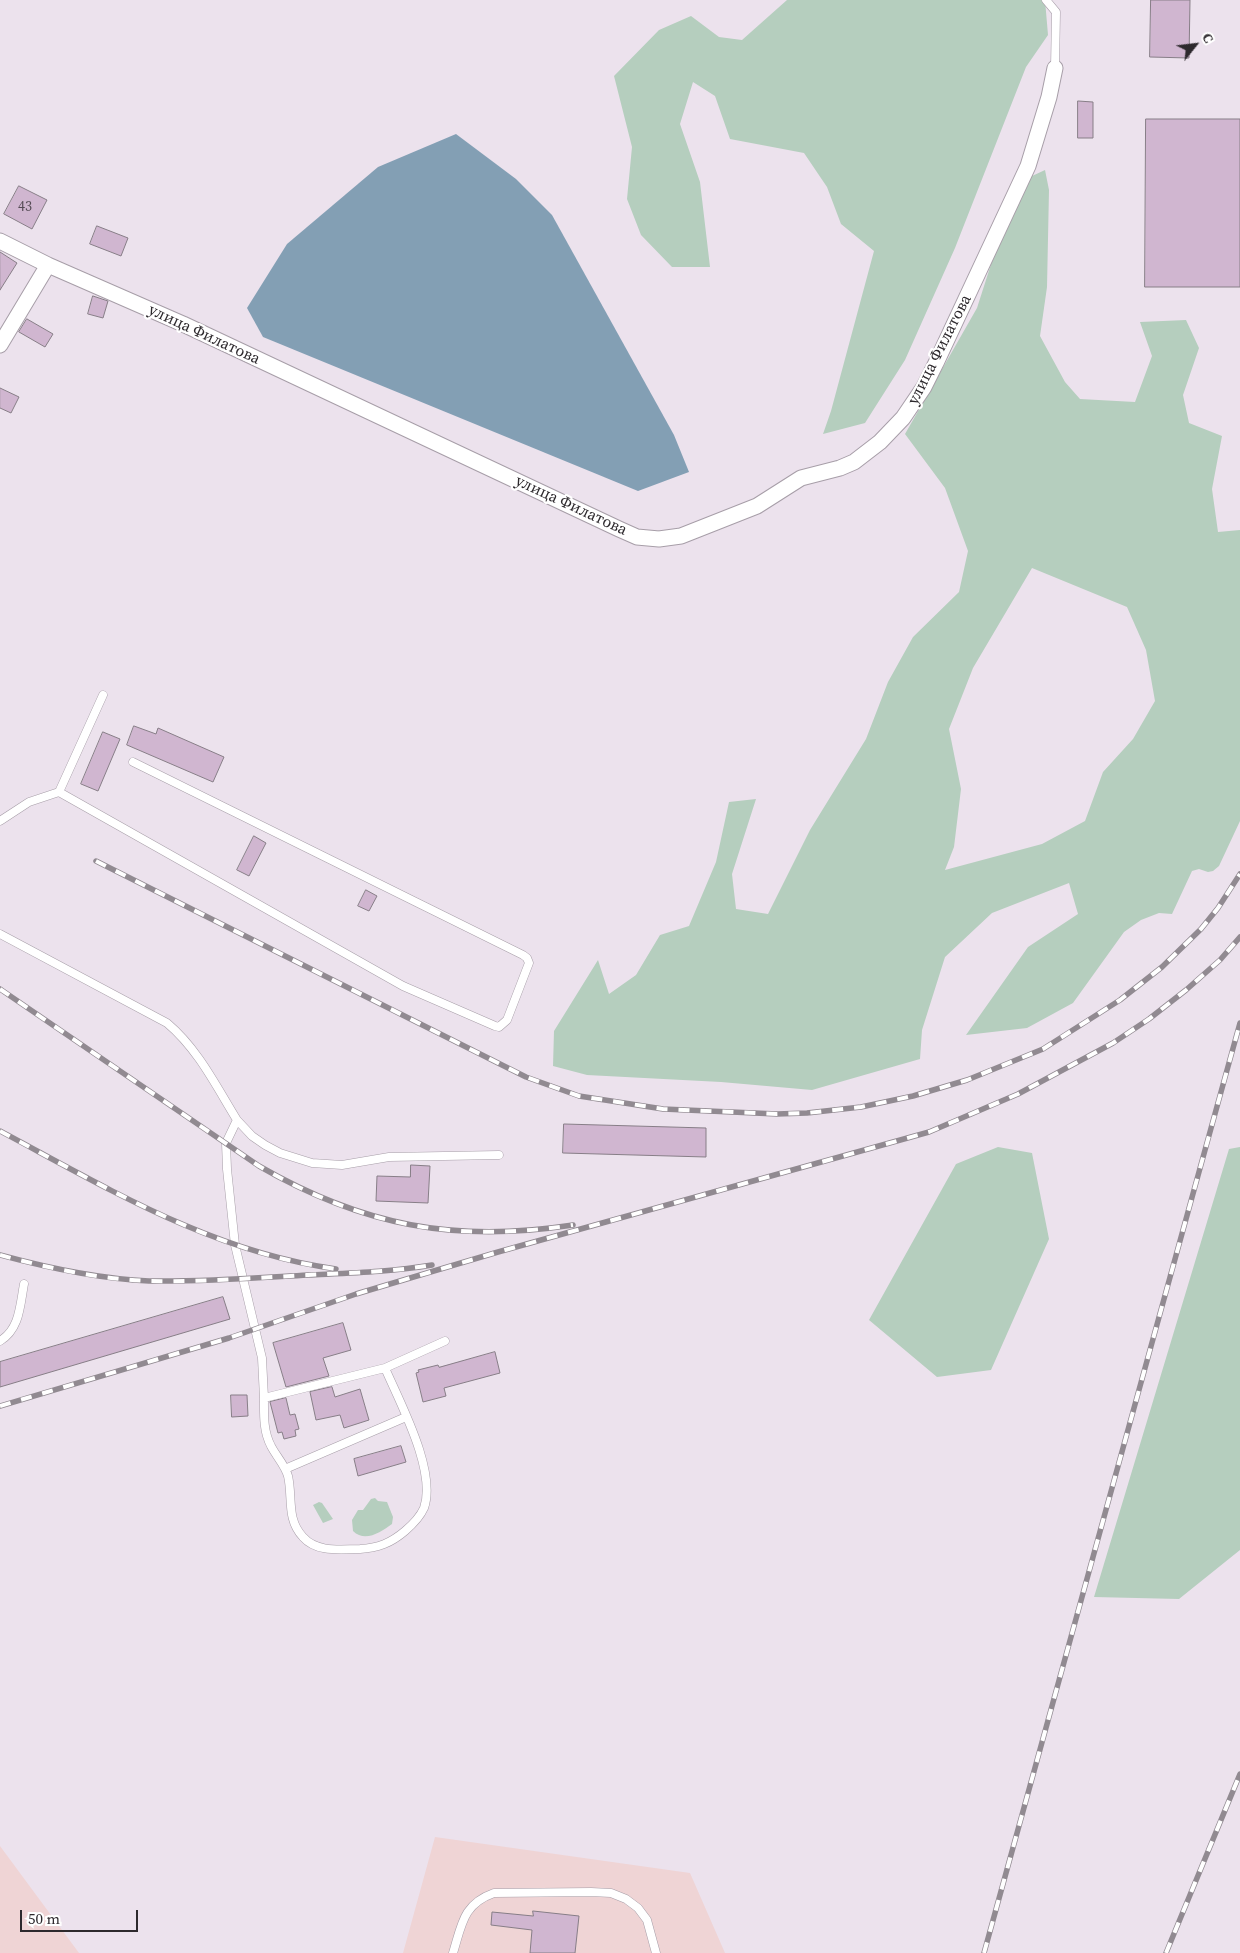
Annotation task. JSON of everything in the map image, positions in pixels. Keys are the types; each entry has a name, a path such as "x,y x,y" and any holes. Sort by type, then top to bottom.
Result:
{"street":[{"name":"улица Филатова","path":"0,241 48,265 183,324 619,529 638,537 659,539 681,536 757,506 801,478 854,462 880,442 903,418 924,387 936,363 1028,166 1049,97 1055,68"},
{"path":"0,345 48,265"}],"lane":[{"path":"1046,0 1056,12 1055,68"},
{"path":"0,820 29,802 59,792 103,695"},
{"path":"59,792 413,991 495,1026 499,1027 507,1020 529,963 523,955 133,762"},
{"path":"0,934 168,1023 194,1049 237,1120 252,1136 280,1153 312,1163 342,1165 389,1157 499,1155"},
{"path":"237,1120 226,1143 227,1169 235,1245 262,1358 265,1429 268,1439 288,1476 292,1519 302,1536 309,1542 332,1550 369,1548 398,1537 422,1512 426,1498 422,1458 385,1368"},
{"path":"0,1341 8,1336 16,1325 24,1284"},
{"path":"264,1398 385,1368 445,1341"},
{"path":"285,1469 406,1417"},
{"path":"453,1953 468,1911 472,1904 483,1897 494,1893 591,1892 611,1893 626,1899 638,1908 647,1920 656,1953"}],"shaded area":[{"path":"435,1837 690,1873 725,1953 403,1953"},
{"path":"0,1846 79,1953 0,1953"}],"green space":[{"path":"787,0 1045,0 1048,35 1026,67 955,248 905,360 865,423 823,434 831,411 874,251 841,224 827,187 804,153 730,139 715,96 693,82 680,124 700,182 710,267 672,267 641,235 627,199 632,147 614,76 659,30 691,16 719,37 742,40"},
{"path":"1045,170 1049,190 1047,287 1040,336 1065,382 1080,399 1135,402 1152,356 1140,322 1186,320 1199,348 1183,395 1189,423 1222,436 1212,489 1218,532 1240,530 1240,821 1219,866 1213,871 1208,872 1199,869 1192,871 1172,914 1159,913 1141,920 1124,932 1073,1003 1027,1028 966,1035 1028,947 1078,914 1069,883 992,913 945,957 922,1030 920,1059 812,1090 721,1082 587,1075 553,1066 554,1031 598,960 609,994 636,975 660,935 689,926 716,862 729,802 756,799 732,874 736,909 768,914 810,830 866,739 888,682 913,637 959,592 968,551 945,488 905,434 977,308 1017,183","holes":["1032,568 1127,607 1146,650 1155,701 1133,739 1103,772 1085,821 1042,844 945,870 954,847 961,789 949,729 973,668"]},
{"path":"998,1147 1032,1153 1049,1239 991,1370 937,1377 869,1320 956,1164"},
{"path":"1240,1147 1240,1550 1179,1599 1094,1597 1229,1149"},
{"path":"375,1498 378,1501 387,1502 393,1517 392,1524 373,1535 363,1536 353,1531 352,1520 358,1510 363,1510 371,1499"},
{"path":"319,1502 322,1503 333,1519 323,1523 313,1505"}],"water":[{"path":"456,134 516,179 552,215 674,435 689,472 638,491 263,337 247,308 287,244 378,167"}],"building":[{"path":"1151,0 1190,0 1189,58 1150,57"},
{"path":"1078,101 1093,102 1093,138 1078,138"},
{"path":"1146,119 1240,119 1240,287 1145,287"},
{"path":"19,186 47,200 32,229 4,214"},
{"path":"97,226 128,238 121,256 90,244"},
{"path":"0,252 17,263 0,290"},
{"path":"93,296 108,301 103,318 88,314"},
{"path":"27,319 53,334 45,347 19,332"},
{"path":"0,388 19,397 11,413 0,408"},
{"path":"134,726 156,734 158,728 224,757 213,782 127,745"},
{"path":"103,732 120,739 98,791 81,784"},
{"path":"254,836 266,843 249,876 237,870"},
{"path":"366,890 377,896 369,911 358,906"},
{"path":"564,1124 706,1128 706,1157 563,1153"},
{"path":"411,1165 430,1166 428,1203 376,1201 377,1176 410,1177"},
{"path":"223,1297 230,1319 0,1387 0,1362"},
{"path":"343,1323 351,1350 323,1358 329,1376 286,1387 273,1343"},
{"path":"495,1352 500,1373 444,1388 446,1396 423,1402 416,1373 419,1372 418,1370 438,1365 439,1367"},
{"path":"332,1387 335,1397 360,1389 369,1420 344,1428 340,1415 316,1420 310,1392"},
{"path":"231,1395 247,1395 248,1416 232,1417"},
{"path":"286,1398 290,1415 295,1414 299,1429 295,1430 296,1436 284,1439 282,1432 278,1433 270,1402"},
{"path":"401,1446 406,1462 358,1476 354,1459"},
{"path":"533,1911 579,1916 575,1953 530,1953 532,1930 491,1925 492,1912 533,1916"}],"railway":[{"path":"96,861 526,1077 579,1096 663,1109 777,1114 861,1107 913,1096 967,1080 1043,1049 1120,1000 1162,967 1201,929 1218,908 1240,874"},
{"path":"0,1406 229,1338 356,1294 498,1252 929,1132 1018,1094 1113,1043 1149,1019 1186,990 1220,960 1240,937"},
{"path":"0,989 259,1166 335,1203 373,1216 411,1225 449,1230 489,1232 573,1225"},
{"path":"984,1953 1240,1023"},
{"path":"0,1131 122,1196 204,1233 290,1261 336,1269"},
{"path":"0,1255 74,1272 111,1278 149,1281 354,1273 432,1265"},
{"path":"1166,1953 1240,1774"}]}
